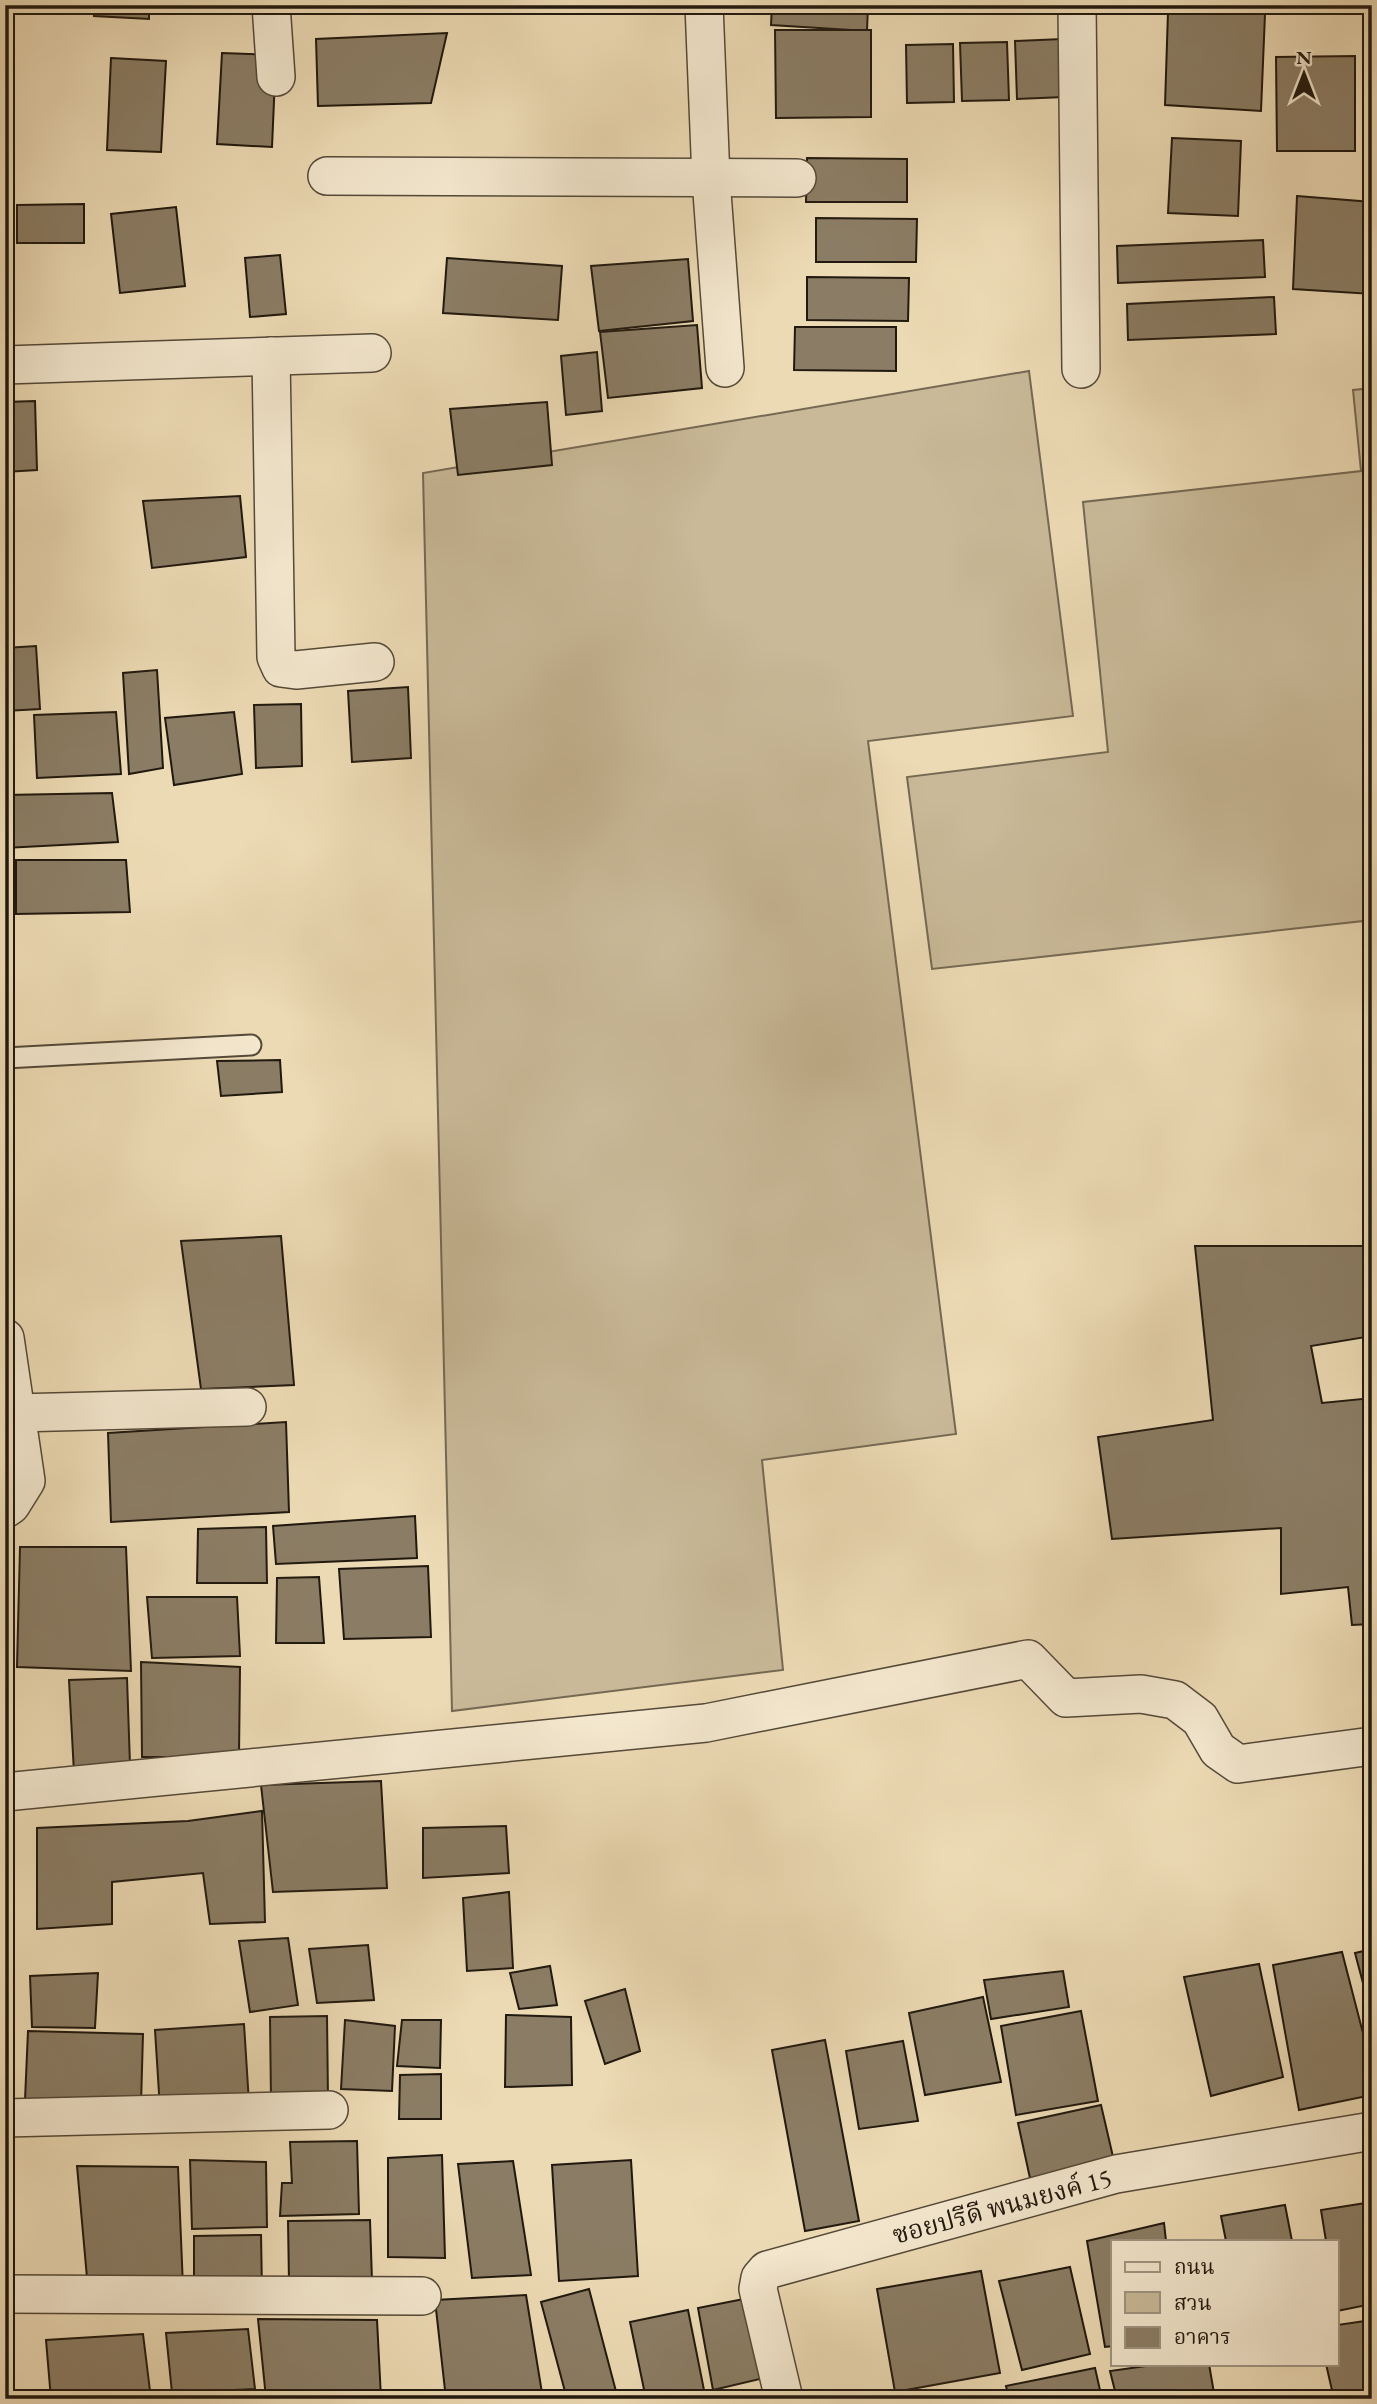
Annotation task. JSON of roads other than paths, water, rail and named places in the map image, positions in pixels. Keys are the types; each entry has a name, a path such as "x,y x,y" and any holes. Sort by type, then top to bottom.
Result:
{"street":[{"path":"271,5 276,77"},
{"path":"704,5 711,179 725,368"},
{"path":"1077,5 1081,369"},
{"path":"327,176 797,178"},
{"path":"5,365 372,353"},
{"path":"271,356 276,657 281,668 296,670 375,663"},
{"path":"5,1338 26,1481 11,1505 5,1509"},
{"path":"16,1413 247,1407"},
{"path":"5,1792 706,1723 1028,1659 1066,1698 1141,1694 1175,1700 1200,1719 1218,1750 1238,1764 1372,1746"},
{"path":"5,2118 329,2110"},
{"name":"ซอยปรีดี พนมยงค์ 15","path":"785,2399 758,2288 760,2278 767,2270 1116,2174 1372,2130"},
{"path":"5,2294 422,2296"}],"lane":[{"path":"5,1058 251,1045"}]}
